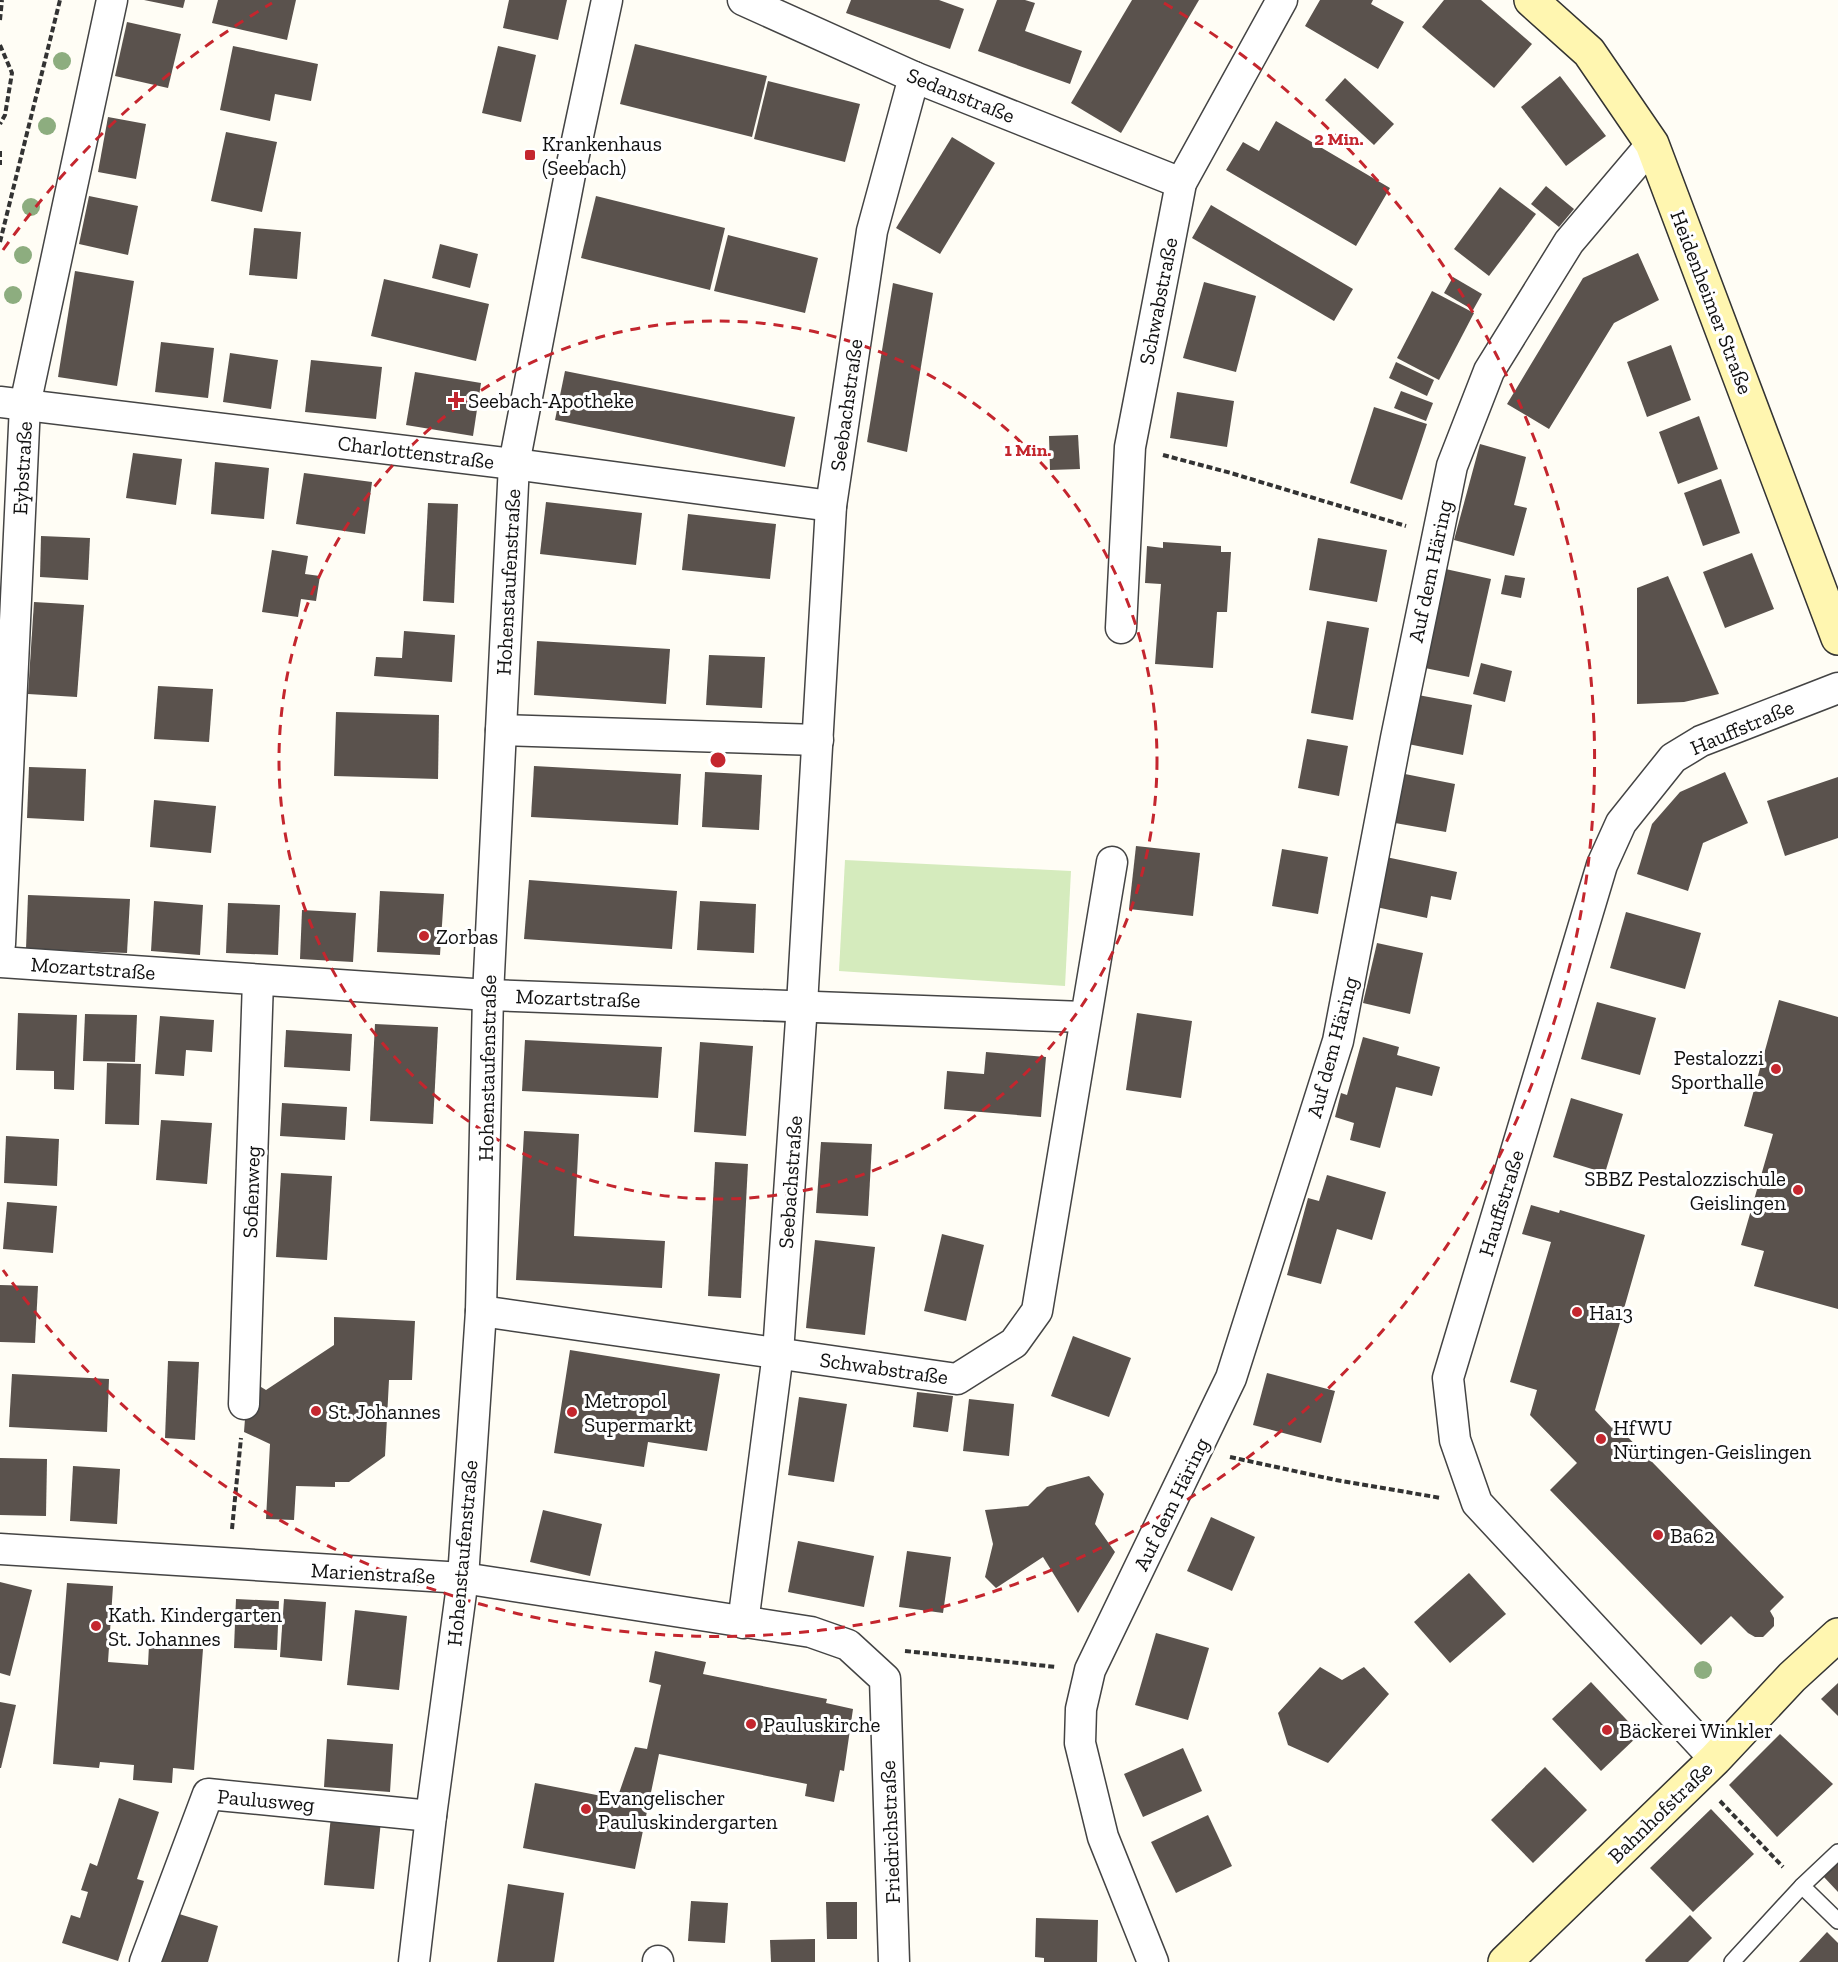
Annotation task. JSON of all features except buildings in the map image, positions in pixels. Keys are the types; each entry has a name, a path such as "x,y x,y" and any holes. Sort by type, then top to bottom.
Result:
{"street":[{"name":"Eybstraße","path":"0,944 12,403 112,0"},
{"name":"Hohenstaufenstraße","path":"414,1962 463,1578 481,1311 488,995 514,464 572,164 607,0"},
{"name":"Sedanstraße","path":"743,0 914,77 1181,183"},
{"name":"Schwabstraße","path":"1120,628 1130,447 1181,183 1282,0"},
{"name":"Heidenheimer Straße","path":"1531,0 1589,52 1652,144 1838,638"},
{"name":"Seebachstraße","path":"743,1623 778,1353 802,1005 831,506 872,231 914,77"},
{"name":"Auf dem Häring","path":"1154,1962 1103,1837 1080,1743 1081,1709 1090,1670 1231,1378 1338,1041 1436,535 1452,466 1490,371 1569,242 1652,144"},
{"name":"Charlottenstraße","path":"12,403 514,464 831,506"},
{"name":"Hauffstraße","path":"1706,1768 1477,1503 1455,1440 1448,1378 1602,865 1621,823 1673,758 1701,741 1838,688"},
{"path":"501,730 818,740"},
{"name":"Schwabstraße","path":"481,1311 957,1378 1014,1343 1037,1311 1084,1017 1112,862"},
{"name":"Mozartstraße","path":"0,962 488,995 1084,1017"},
{"name":"Sofienweg","path":"244,1404 258,980"},
{"name":"Marienstraße","path":"0,1549 463,1578 743,1623"},
{"name":"Friedrichstraße","path":"743,1623 811,1632 848,1645 885,1679 894,1962"},
{"name":"Bahnhofstraße","path":"1505,1962 1706,1768 1792,1677 1838,1635"},
{"name":"Paulusweg","path":"145,1962 207,1794 431,1816"}],"lane":[{"path":"1732,1962 1797,1881 1838,1852"},
{"path":"1797,1881 1838,1921"}],"path":[{"path":"0,20 2,0"},
{"path":"0,242 60,0"},
{"path":"0,45 12,73 5,115 0,124"},
{"path":"0,151 0,165"},
{"path":"1130,447 1231,472 1436,535"},
{"path":"229,1565 244,1404"},
{"path":"1198,1450 1336,1480 1477,1503"},
{"path":"848,1645 1090,1670"},
{"path":"1706,1768 1797,1881"}],"green space":[{"path":"845,860 1071,871 1065,986 839,971"}],"place":[{"name":"Krankenhaus (Seebach)","path":"530,155"},
{"name":"Seebach-Apotheke","path":"456,400"},
{"name":"Zorbas","path":"424,936"},
{"name":"Pestalozzi Sporthalle","path":"1776,1069"},
{"name":"SBBZ Pestalozzischule Geislingen","path":"1798,1190"},
{"name":"Ha13","path":"1577,1312"},
{"name":"St. Johannes","path":"316,1411"},
{"name":"Metropol Supermarkt","path":"572,1412"},
{"name":"HfWU Nürtingen-Geislingen","path":"1601,1439"},
{"name":"Ba62","path":"1658,1535"},
{"name":"Kath. Kindergarten St. Johannes","path":"96,1626"},
{"name":"Pauluskirche","path":"751,1724"},
{"name":"Bäckerei Winkler","path":"1607,1730"},
{"name":"Evangelischer Pauluskindergarten","path":"586,1809"}]}
